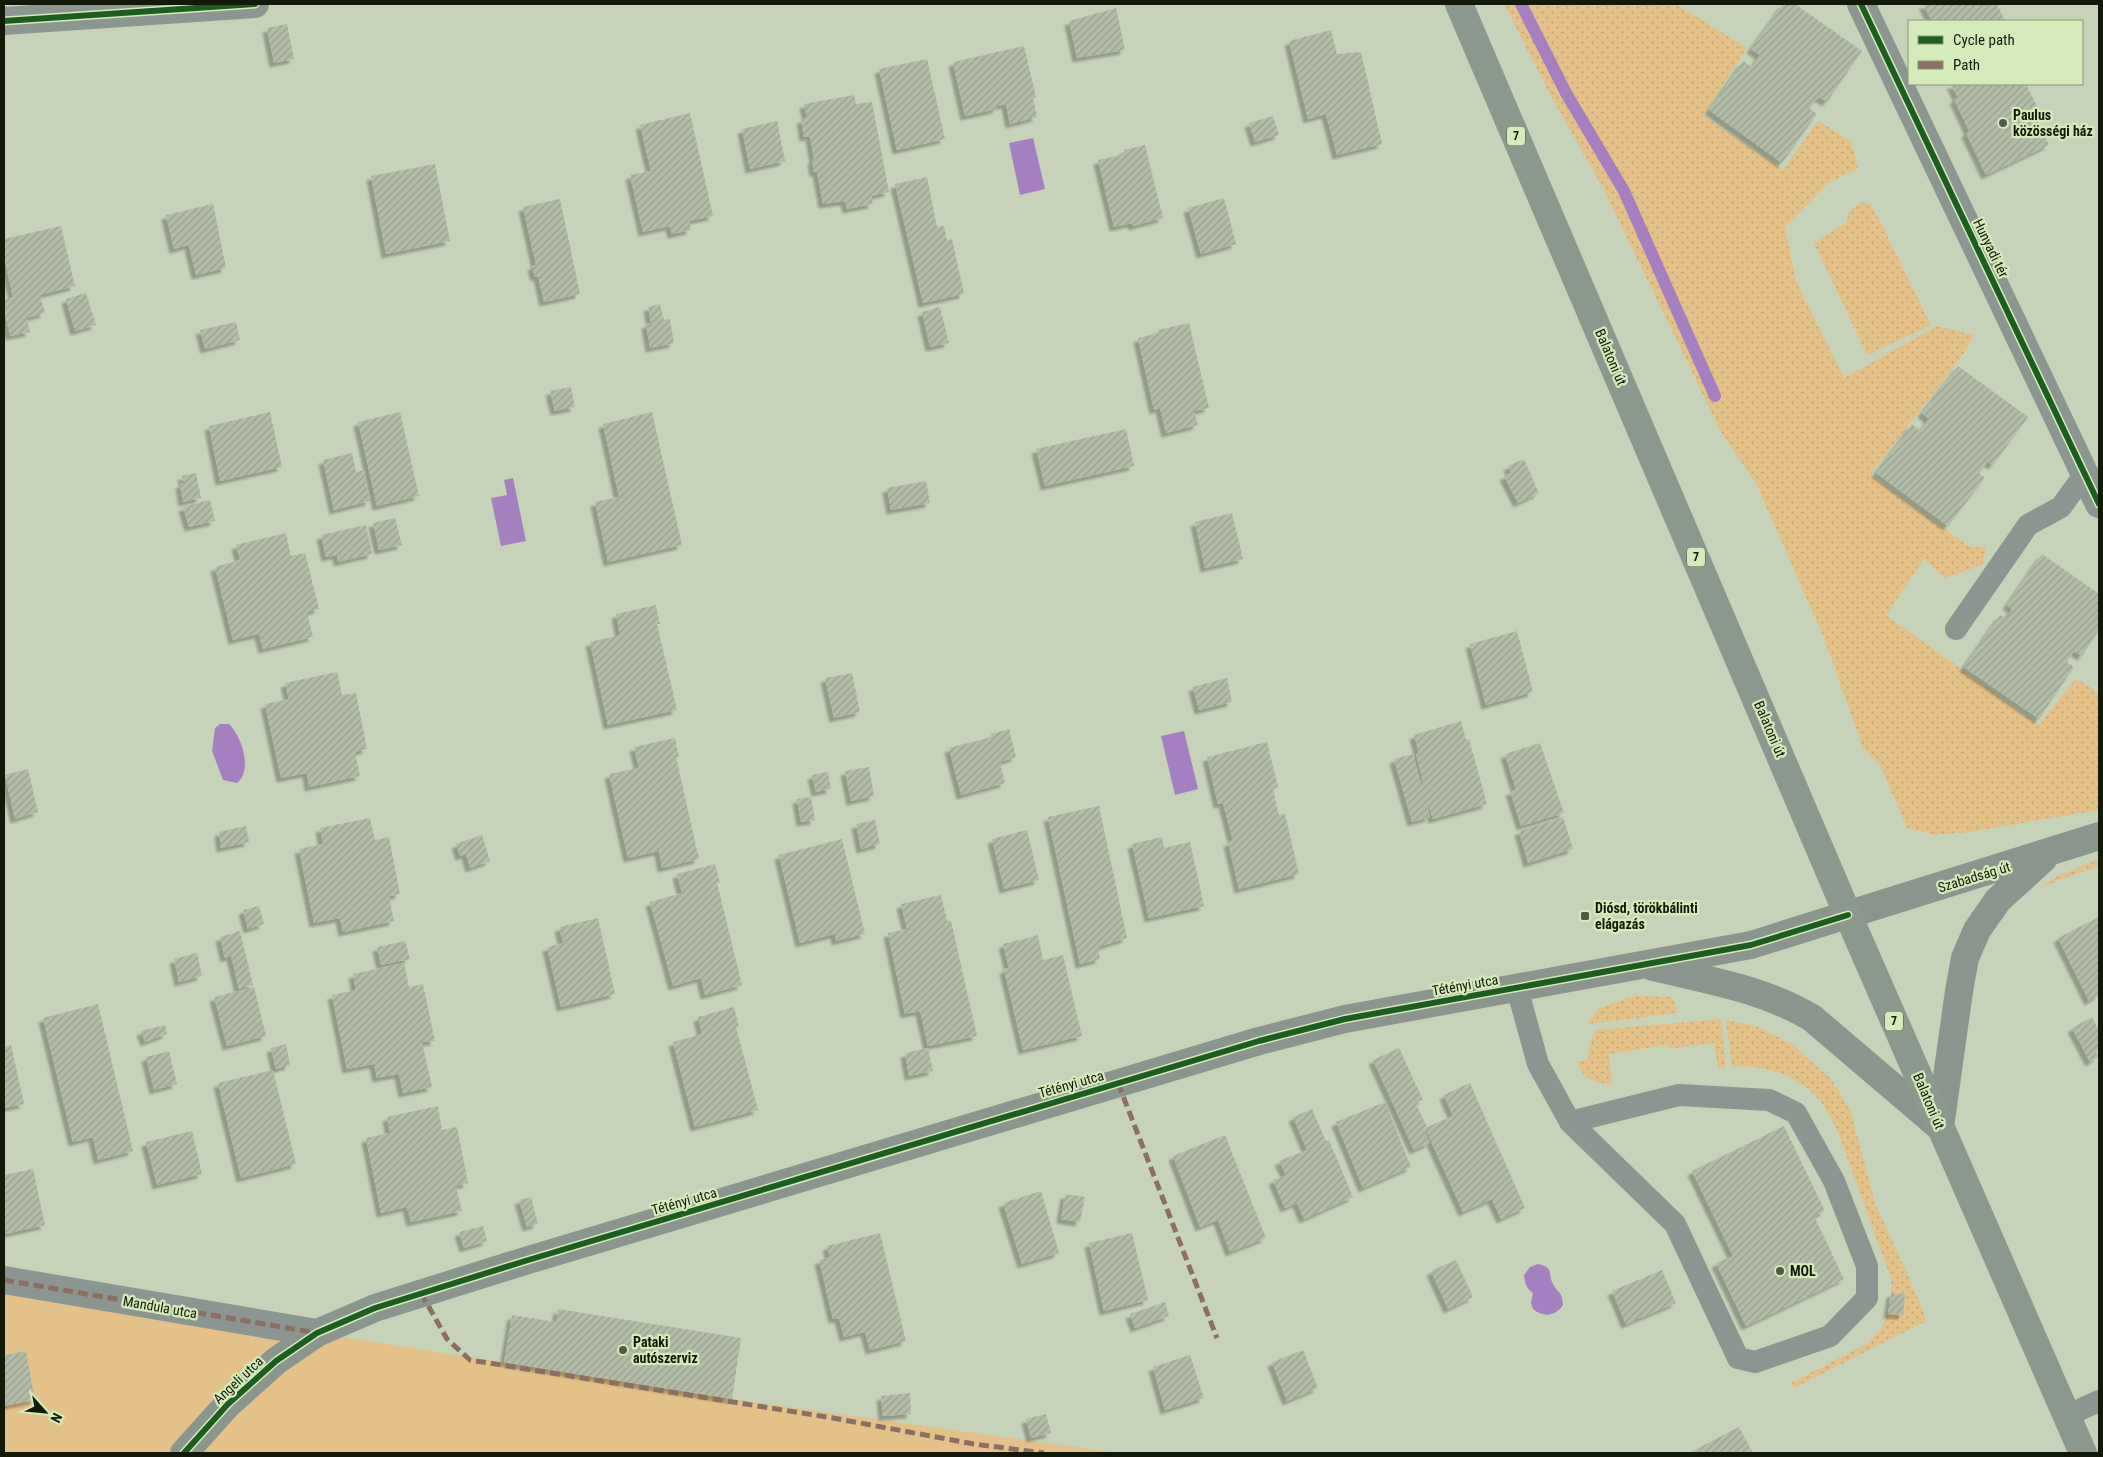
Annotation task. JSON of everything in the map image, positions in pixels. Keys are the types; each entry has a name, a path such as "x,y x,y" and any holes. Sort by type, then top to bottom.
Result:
{"main road":[{"name":"Balatoni út","path":"1459,4 1848,916 2083,1453"}],"street":[{"path":"4,21 255,4"},
{"name":"Hunyadi tér","path":"1861,4 2099,504"},
{"name":"Szabadság út","path":"1848,916 2099,836"},
{"path":"1940,1127 1965,958 1977,930 1998,900 2050,853"},
{"name":"Tétényi utca","path":"317,1333 375,1308 525,1261 1259,1042 1345,1019 1751,945 1848,916"},
{"path":"1644,965 1758,992 1791,1006 1812,1018 1940,1127"},
{"name":"Mandula utca","path":"4,1280 317,1333"},
{"name":"Angeli utca","path":"184,1453 228,1404 262,1374 317,1333"}],"lane":[{"path":"1956,629 2028,525 2061,507 2085,474"},
{"path":"1517,988 1538,1064 1570,1122 1675,1224 1738,1358 1755,1362 1830,1336 1867,1298 1867,1266 1834,1181 1796,1113 1769,1100 1678,1095 1570,1122"},
{"path":"2066,1416 2099,1401"}],"shaded area":[{"path":"1504,4 1676,4 1747,48 1703,115 1783,170 1818,121 1851,141 1858,168 1827,184 1785,227 1796,281 1844,378 1937,326 1975,335 1959,360 1870,475 1970,547 1986,548 1982,565 1945,578 1924,559 1886,615 2039,725 2076,678 2099,694 2099,810 1969,832 1934,835 1907,828 1880,765 1863,748 1824,638 1756,483 1722,434 1602,186 1552,98"},
{"path":"1033,138 1045,189 1020,195 1009,143"},
{"path":"1861,202 1871,204 1931,325 1867,355 1814,243 1847,222 1848,213"},
{"path":"513,478 526,541 501,546 491,498 507,495 504,480"},
{"path":"220,724 229,724 234,730 244,754 244,770 242,777 237,783 223,780 212,751 215,728"},
{"path":"1184,731 1198,789 1175,795 1161,736"},
{"path":"2099,859 2099,866 2038,888 2060,875"},
{"path":"1633,996 1673,997 1678,1013 1587,1024 1599,1008"},
{"path":"1721,1019 1726,1068 1718,1067 1714,1043 1670,1049 1667,1045 1609,1054 1612,1085 1590,1079 1583,1073 1577,1062 1588,1059 1589,1048 1595,1030"},
{"path":"1726,1020 1756,1026 1793,1045 1831,1079 1851,1112 1875,1203 1919,1300 1926,1321 1794,1388 1791,1383 1868,1343 1882,1327 1888,1314 1902,1315 1905,1294 1891,1293 1891,1278 1841,1140 1827,1110 1805,1086 1786,1075 1754,1067 1732,1066"},
{"path":"1538,1264 1549,1269 1551,1280 1562,1297 1563,1305 1557,1312 1549,1315 1541,1314 1533,1309 1531,1303 1533,1293 1526,1285 1524,1275 1530,1267"},
{"path":"4,1280 268,1325 732,1399 1119,1453 4,1453"}],"building":[{"path":"1783,4 1795,4 1862,51 1827,102 1819,97 1814,102 1810,109 1817,114 1782,163 1709,110 1743,61 1752,67 1760,55 1751,49"},
{"path":"1923,4 1997,4 2005,20 1931,20"},
{"path":"1116,8 1125,50 1077,58 1069,21"},
{"path":"287,24 294,59 274,63 267,28"},
{"path":"1331,30 1337,54 1361,52 1382,144 1337,155 1326,114 1308,119 1289,41"},
{"path":"1024,46 1036,97 1033,98 1037,117 1010,124 1006,104 997,106 997,109 965,116 953,62"},
{"path":"927,59 945,139 897,150 879,69"},
{"path":"1952,85 2026,85 2037,106 2032,109 2049,145 1986,175 1966,133 1969,131 1954,99 1958,98"},
{"path":"854,95 856,104 872,102 889,192 871,196 873,204 847,209 845,201 823,204 817,172 814,172 810,136 804,137 801,119 807,118 804,104"},
{"path":"690,113 713,216 689,221 691,230 672,234 670,226 643,232 630,175 651,171 640,125"},
{"path":"1273,116 1279,135 1255,142 1249,123"},
{"path":"777,121 785,161 750,169 742,129"},
{"path":"1145,145 1163,218 1133,226 1132,223 1114,227 1098,160 1125,154 1124,150"},
{"path":"435,164 450,241 386,254 371,176"},
{"path":"927,177 937,227 944,226 947,240 952,239 964,294 923,303 895,184"},
{"path":"1224,198 1236,244 1201,254 1188,208"},
{"path":"560,199 580,294 544,302 538,276 535,277 532,266 536,265 523,207"},
{"path":"213,204 226,268 196,275 189,245 174,249 166,215"},
{"path":"61,226 75,286 40,295 45,313 27,318 30,332 10,336 4,310 4,300 13,297 4,256 4,239"},
{"path":"86,293 96,325 75,331 66,299"},
{"path":"660,304 664,320 670,319 674,343 650,348 646,324 651,323 648,307"},
{"path":"940,307 949,343 930,347 922,312"},
{"path":"236,322 240,340 205,349 200,330"},
{"path":"1189,323 1209,408 1194,411 1198,425 1166,433 1160,408 1154,410 1138,338 1159,333 1158,330"},
{"path":"1958,366 2028,417 1993,465 1987,462 1979,473 1985,478 1948,526 1876,473 1912,424 1920,431 1929,419 1922,413"},
{"path":"571,387 575,407 555,411 550,391"},
{"path":"270,412 282,467 220,481 209,426"},
{"path":"400,412 419,496 377,506 358,422"},
{"path":"652,412 682,545 608,562 595,502 619,497 603,424"},
{"path":"1126,429 1134,466 1045,486 1036,449"},
{"path":"352,453 356,472 364,470 370,501 334,510 323,460"},
{"path":"1524,459 1539,493 1518,503 1504,476 1511,473 1508,466"},
{"path":"196,473 201,498 183,502 180,484 184,483 182,476"},
{"path":"926,481 930,503 891,510 887,488"},
{"path":"210,500 215,521 189,527 183,507"},
{"path":"1232,513 1243,559 1205,568 1195,522"},
{"path":"395,518 402,545 379,550 373,523"},
{"path":"366,525 372,554 338,562 337,555 326,557 321,535"},
{"path":"286,533 291,556 305,553 319,609 307,612 313,637 263,649 259,634 233,640 215,567 240,560 236,545"},
{"path":"2042,554 2099,594 2099,630 2082,656 2074,651 2067,662 2074,667 2039,719 1964,667 2000,615 2006,619 2012,609 2007,605"},
{"path":"656,605 660,624 657,624 677,710 608,725 590,642 620,635 616,614"},
{"path":"1517,631 1533,692 1486,705 1470,644"},
{"path":"337,672 342,695 356,693 367,749 355,752 360,776 309,787 307,773 281,778 265,704 289,699 285,683"},
{"path":"852,673 860,712 834,718 825,678"},
{"path":"1227,678 1232,702 1199,710 1193,687"},
{"path":"1461,721 1466,740 1469,739 1487,804 1433,819 1427,806 1430,817 1412,822 1394,759 1413,754 1421,783 1419,790 1423,782 1416,754 1419,753 1414,735"},
{"path":"1009,729 1016,757 1000,762 1005,783 961,795 949,748 992,737 991,734"},
{"path":"675,738 679,757 676,757 699,859 662,868 659,851 628,858 609,774 639,768 634,747"},
{"path":"1267,742 1278,787 1273,789 1279,815 1285,814 1299,874 1239,889 1228,842 1233,841 1223,803 1218,804 1207,757"},
{"path":"1540,743 1564,813 1521,826 1510,791 1516,790 1505,754"},
{"path":"869,767 874,796 851,801 845,771"},
{"path":"28,769 38,812 15,819 5,775"},
{"path":"828,772 831,789 816,792 812,775"},
{"path":"811,797 815,820 801,822 797,799"},
{"path":"1099,806 1127,938 1098,947 1100,959 1080,964 1048,817"},
{"path":"1563,817 1573,849 1528,863 1519,831"},
{"path":"370,818 375,840 389,837 400,894 389,896 394,921 343,932 340,918 314,923 299,849 323,844 320,828"},
{"path":"875,820 880,844 861,849 856,824"},
{"path":"246,826 249,842 221,848 219,832"},
{"path":"1027,830 1039,880 1004,889 992,839"},
{"path":"482,835 490,861 470,868 466,854 460,856 456,844"},
{"path":"1162,837 1164,848 1190,842 1204,906 1149,918 1132,844"},
{"path":"842,839 865,934 836,941 835,934 800,943 779,855"},
{"path":"715,864 720,883 717,883 742,985 705,995 701,978 673,986 650,902 682,893 677,874"},
{"path":"941,895 947,921 951,921 977,1036 928,1046 920,1011 905,1014 888,933 907,929 901,904"},
{"path":"259,906 264,924 248,929 243,910"},
{"path":"2099,917 2099,995 2089,1001 2058,938"},
{"path":"598,918 615,994 561,1007 547,947 563,943 559,927"},
{"path":"240,931 253,985 239,989 231,956 225,958 220,937"},
{"path":"1038,935 1043,960 1063,955 1082,1036 1023,1050 1004,969 1009,968 1003,944"},
{"path":"405,941 410,959 381,965 377,947"},
{"path":"197,953 202,976 179,982 174,959"},
{"path":"404,963 409,987 423,984 435,1041 422,1042 432,1087 403,1093 399,1074 377,1078 374,1064 347,1069 332,995 356,990 353,974"},
{"path":"254,987 266,1036 227,1046 214,997"},
{"path":"98,1004 133,1151 98,1160 93,1137 73,1142 43,1018"},
{"path":"734,1007 739,1026 736,1027 758,1110 695,1127 673,1042 702,1034 698,1017"},
{"path":"2092,1017 2099,1031 2099,1050 2096,1052 2098,1057 2090,1062 2072,1028"},
{"path":"165,1025 167,1034 145,1042 141,1031"},
{"path":"286,1044 290,1065 276,1069 271,1048"},
{"path":"11,1045 24,1104 4,1108 4,1047"},
{"path":"928,1048 933,1071 909,1076 905,1053"},
{"path":"1399,1048 1423,1100 1415,1102 1427,1127 1423,1128 1430,1143 1414,1150 1373,1060"},
{"path":"169,1051 177,1084 154,1090 146,1057"},
{"path":"273,1070 296,1164 241,1178 218,1083"},
{"path":"1470,1083 1525,1208 1501,1219 1492,1199 1463,1212 1425,1128 1453,1116 1444,1095"},
{"path":"1385,1102 1411,1167 1363,1188 1336,1122"},
{"path":"438,1106 442,1130 457,1127 468,1183 456,1186 462,1211 411,1222 407,1207 381,1213 366,1138 390,1133 387,1117"},
{"path":"1312,1109 1326,1141 1329,1140 1353,1197 1304,1219 1297,1203 1285,1208 1273,1180 1286,1175 1279,1161 1307,1150 1293,1117"},
{"path":"1784,1126 1825,1211 1814,1216 1844,1279 1746,1326 1716,1263 1733,1256 1692,1171"},
{"path":"192,1131 202,1174 157,1185 146,1142"},
{"path":"1225,1135 1266,1238 1230,1252 1218,1220 1200,1227 1173,1156"},
{"path":"33,1169 45,1225 5,1234 4,1175"},
{"path":"1041,1191 1059,1253 1022,1264 1003,1203"},
{"path":"1065,1194 1085,1197 1080,1222 1061,1219"},
{"path":"531,1197 538,1224 527,1227 519,1200"},
{"path":"483,1226 487,1241 464,1248 459,1232"},
{"path":"880,1233 906,1341 870,1350 865,1332 844,1337 839,1318 833,1319 819,1260 830,1257 827,1246"},
{"path":"1132,1233 1148,1300 1104,1311 1089,1243"},
{"path":"1456,1260 1473,1297 1448,1309 1431,1271"},
{"path":"1662,1270 1676,1303 1626,1324 1612,1291"},
{"path":"1891,1293 1905,1294 1903,1315 1888,1314"},
{"path":"1165,1302 1169,1316 1135,1328 1130,1314"},
{"name":"Pataki autószerviz","path":"558,1309 741,1338 732,1399 504,1362 512,1315 556,1322"},
{"path":"1303,1350 1318,1388 1287,1401 1272,1362"},
{"path":"26,1351 35,1400 4,1406 4,1355"},
{"path":"1190,1355 1204,1398 1165,1410 1153,1367"},
{"path":"910,1393 911,1414 883,1416 881,1396"},
{"path":"1046,1414 1051,1433 1031,1438 1026,1419"},
{"path":"1739,1427 1753,1453 1689,1453"}],"waterway":[{"path":"1521,4 1566,93 1624,191 1715,396"}],"marked path":[{"path":"1118,1083 1217,1338"},
{"path":"4,1280 317,1333"},
{"path":"421,1293 447,1339 470,1360 833,1418 974,1444 1044,1453"}],"cycle path":[{"path":"4,21 255,4"},
{"path":"1861,4 2099,504"},
{"path":"184,1453 228,1404 276,1361 317,1333 375,1308 525,1261 1259,1041 1345,1019 1751,945 1848,915"}],"place":[{"name":"Paulus közösségi ház","path":"2003,123"},
{"name":"Diósd, törökbálinti elágazás","path":"1585,916"},
{"name":"MOL","path":"1780,1271"},
{"name":"Pataki autószerviz","path":"623,1350"}]}
